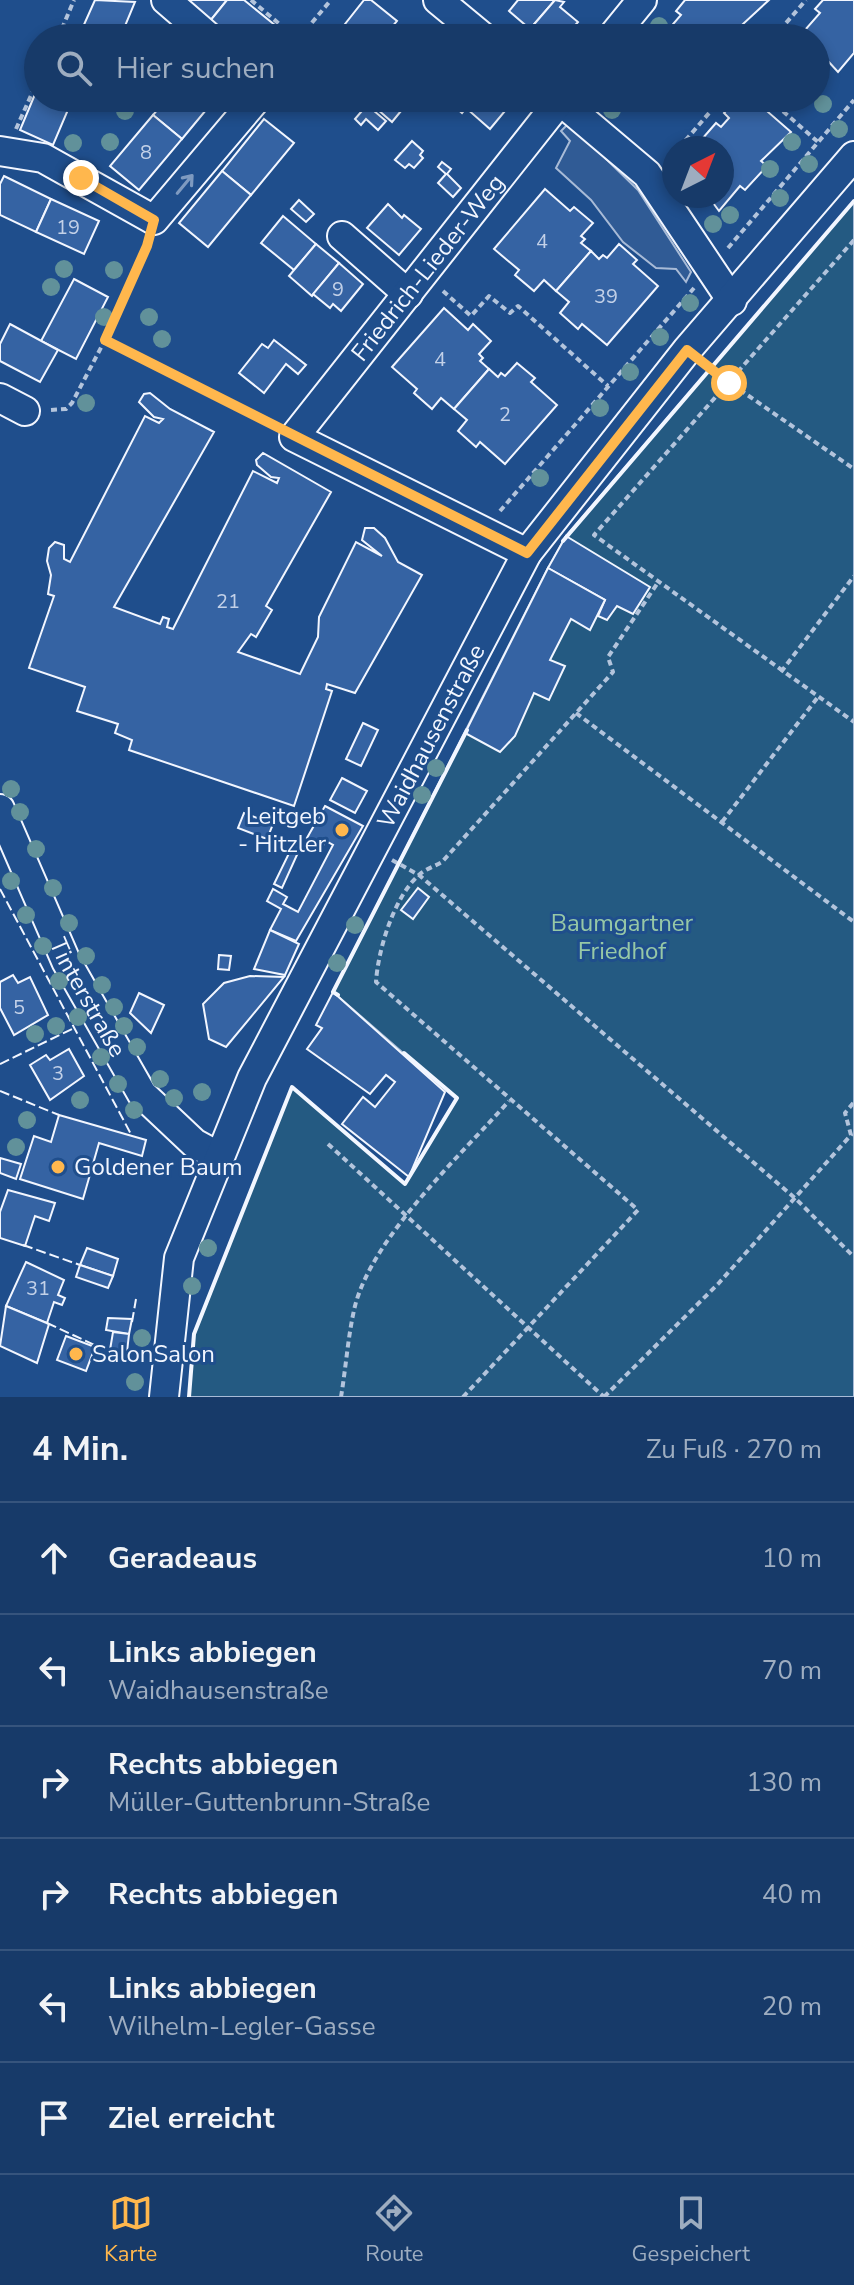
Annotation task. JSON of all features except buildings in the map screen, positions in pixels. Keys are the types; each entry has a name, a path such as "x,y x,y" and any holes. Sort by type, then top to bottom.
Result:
{"street":[{"path":"166,0 194,24"},
{"path":"438,0 467,24"},
{"path":"622,24 642,0"},
{"path":"3,151 43,158 154,220 245,112"},
{"name":"Friedrich-Lieder-Weg","path":"294,437 549,112"},
{"path":"574,112 647,174 732,301"},
{"name":"Waidhausenstraße","path":"164,1397 179,1258 218,1156 252,1078 527,553 687,350 854,156"},
{"path":"342,236 416,285"},
{"path":"294,437 527,553"},
{"name":"Tinterstraße","path":"0,809 66,961 142,1094 194,1143 218,1156"}],"path":[{"path":"64,24 74,0"},
{"path":"251,0 281,24"},
{"path":"310,24 331,0"},
{"path":"785,24 806,0"},
{"path":"497,515 854,100"},
{"path":"3,151 24,108"},
{"path":"689,136 708,112"},
{"path":"784,112 818,142"},
{"path":"12,405 66,409 105,340 147,246 154,220"},
{"path":"854,240 594,535 854,722"},
{"path":"416,285 471,316 489,296 510,313 518,306 608,386"},
{"path":"105,340 294,437"},
{"path":"687,350 729,383 854,469"},
{"path":"781,672 854,576"},
{"path":"463,1397 638,1210 509,1101 376,982 378,955 394,913 419,875 442,862 613,672 608,657 659,581"},
{"path":"722,823 818,697"},
{"path":"576,713 854,922"},
{"path":"373,850 419,875 796,1199 854,1257"},
{"path":"341,1397 355,1304 373,1265 407,1214 509,1101"},
{"path":"328,1144 604,1397 796,1199 851,1135 845,1113 854,1102"}],"green space":[{"name":"Baumgartner Friedhof","path":"854,201 854,1397 189,1397 194,1334 292,1087 405,1184 456,1099 333,992 548,568 566,536"}],"shaded area":[{"path":"569,123 638,190 691,272 686,282 676,269 656,268 623,242 591,200 556,168 570,141 561,131"}],"fence":[{"path":"0,889 132,1136"},
{"path":"0,1064 72,1029"},
{"path":"0,1091 59,1115"},
{"path":"23,1245 80,1265"},
{"path":"132,1322 136,1299"},
{"path":"47,1323 125,1359 127,1349"}],"wall":[{"path":"563,541 854,201"},
{"path":"338,995 333,992 467,730"},
{"path":"189,1397 194,1334 292,1087 405,1184 457,1098 404,1053"}],"place":[{"name":"Leitgeb - Hitzler","path":"342,830"},
{"name":"Goldener Baum","path":"58,1167"},
{"name":"SalonSalon","path":"76,1354"}],"route":[{"path":"81,178 154,220 147,246 105,340 527,553 687,350 729,383"}]}
